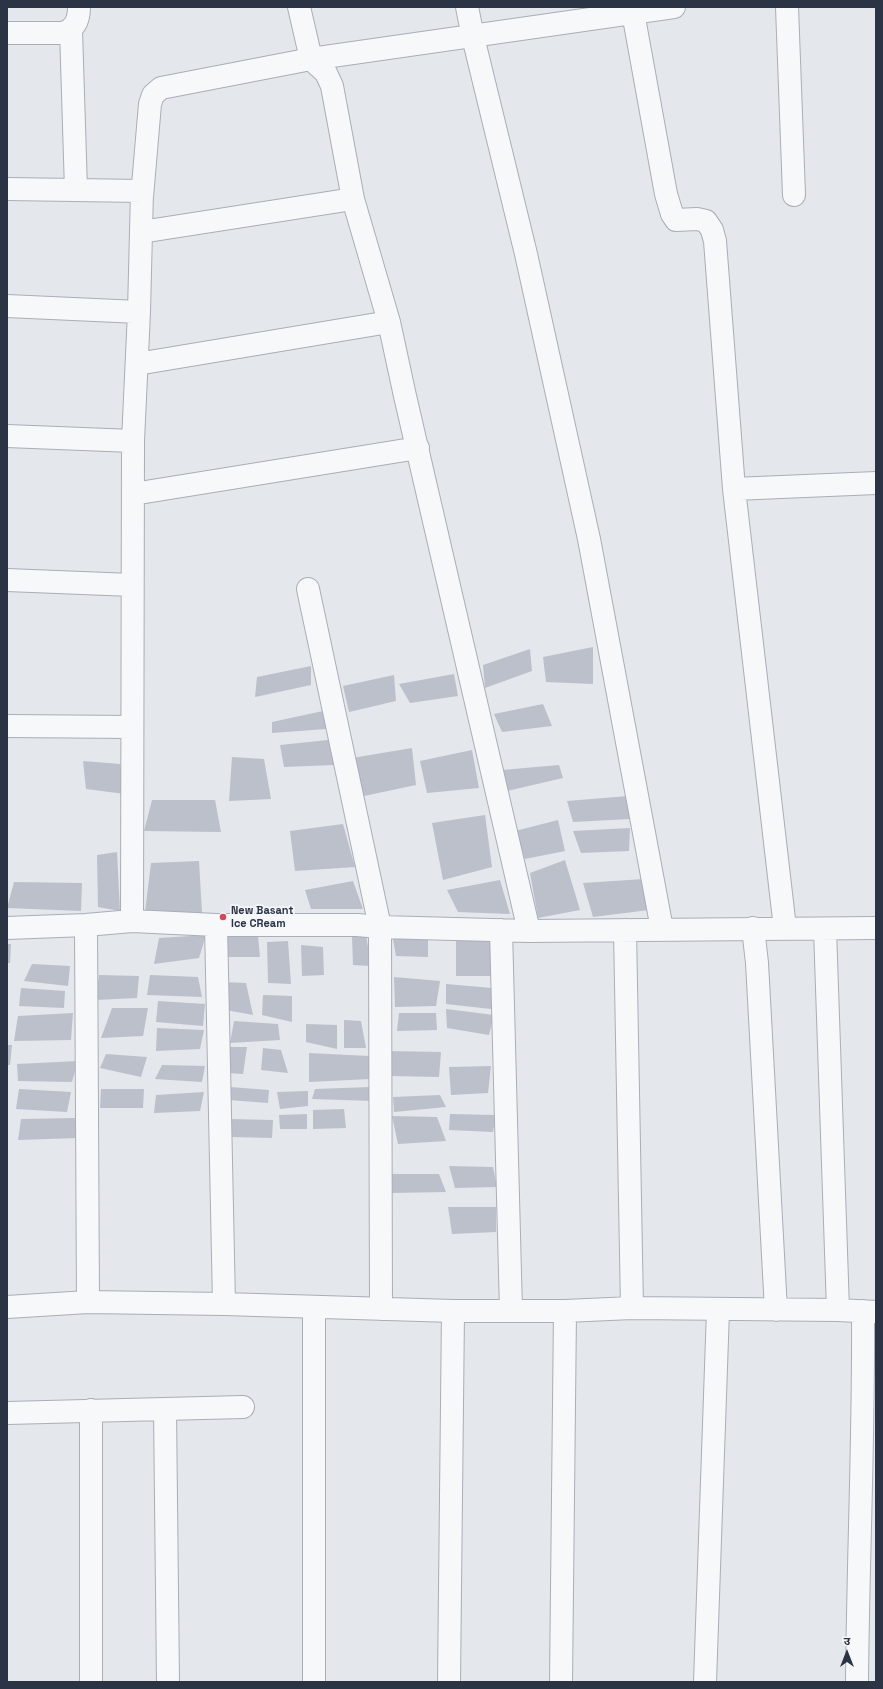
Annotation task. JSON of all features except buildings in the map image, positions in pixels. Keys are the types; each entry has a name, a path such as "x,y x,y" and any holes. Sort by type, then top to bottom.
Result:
{"street":[{"path":"7,33 63,33 71,30 76,23 79,7"},
{"path":"299,7 311,59 326,73 332,86 354,198 389,322 529,931"},
{"path":"467,7 526,254 589,539 662,929"},
{"path":"142,197 150,104 153,95 161,88 311,59 473,37 633,10 674,7"},
{"path":"787,7 794,195"},
{"path":"633,10 666,194 672,214 676,220 698,219 706,221 712,230 716,241 734,489 786,928"},
{"path":"71,30 76,190"},
{"path":"7,189 142,190 139,312 133,441 132,921"},
{"path":"141,232 354,198"},
{"path":"7,306 139,312"},
{"path":"137,364 389,322"},
{"path":"7,436 133,441"},
{"path":"133,494 418,448"},
{"path":"734,489 876,483"},
{"path":"7,580 132,585"},
{"path":"308,589 380,927 381,1309"},
{"path":"7,726 132,727"},
{"path":"7,928 86,925 132,921 216,925 357,925 529,931 876,928"},
{"path":"86,925 88,1302"},
{"path":"216,925 224,1304"},
{"path":"753,928 757,963 776,1310"},
{"path":"825,929 838,1310"},
{"path":"501,930 511,1311"},
{"path":"625,930 632,1308"},
{"path":"7,1307 88,1302 224,1304 453,1311 565,1311 632,1308 838,1310 869,1312 864,1384 857,1682"},
{"path":"314,1307 314,1682"},
{"path":"705,1682 718,1310"},
{"path":"448,1682 453,1311"},
{"path":"561,1682 565,1311"},
{"path":"7,1412 243,1407"},
{"path":"165,1409 168,1682"},
{"path":"91,1410 91,1682"}],"place":[{"name":"New Basant Ice CReam","path":"223,917"}]}
